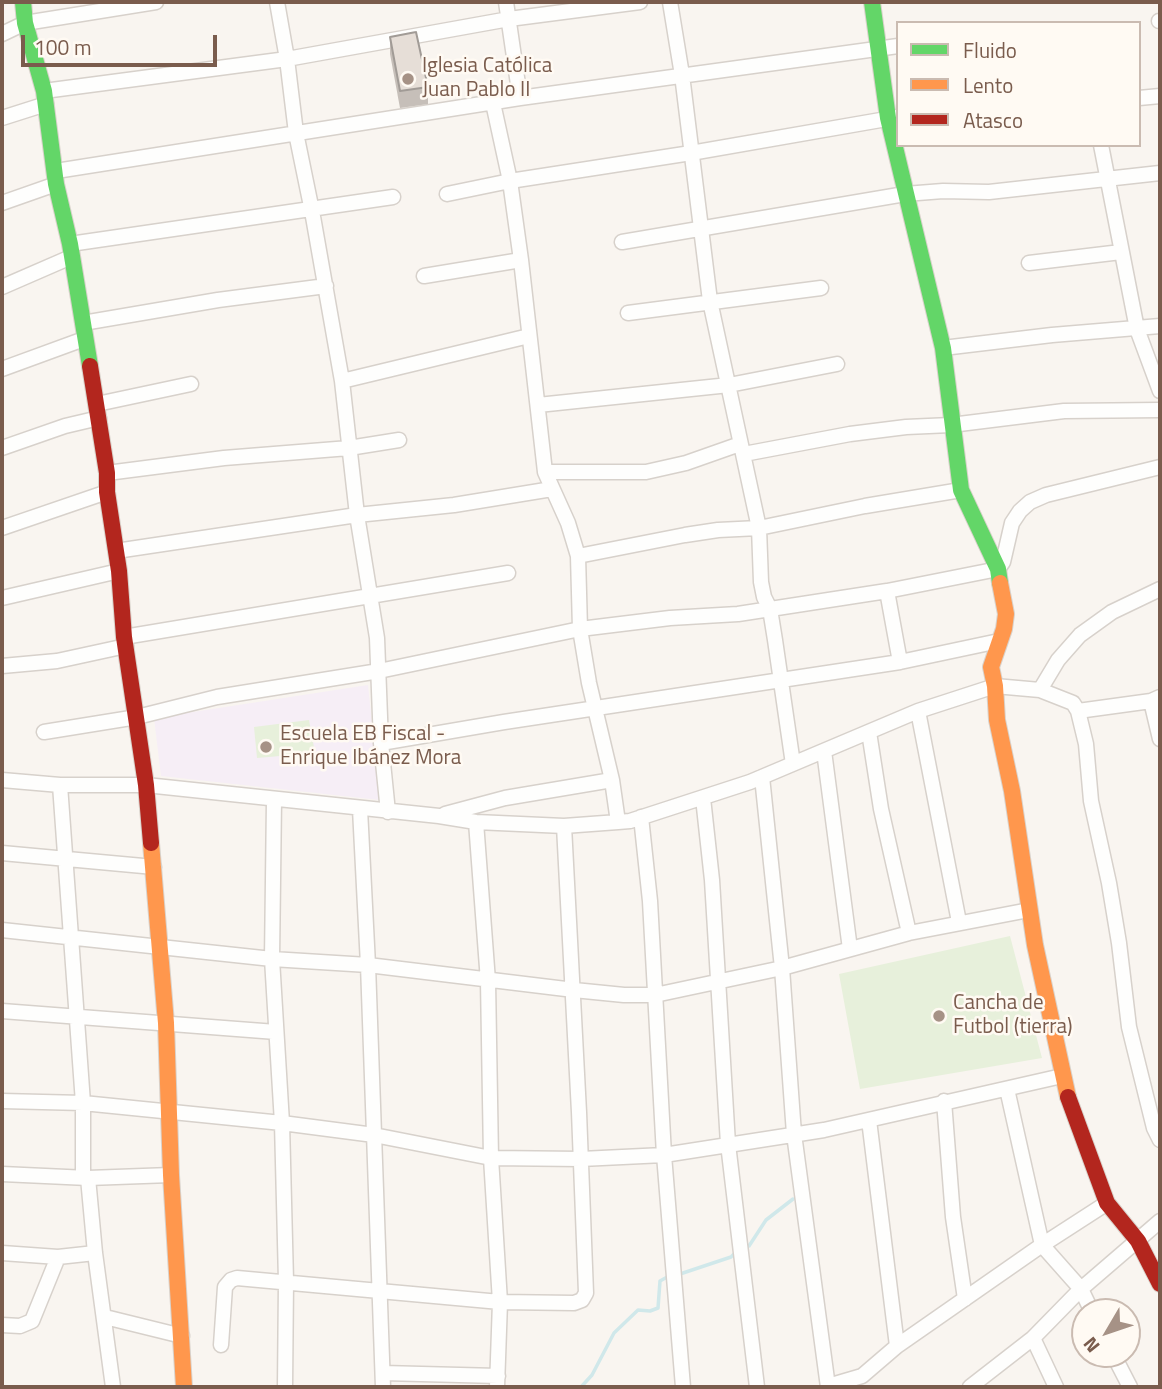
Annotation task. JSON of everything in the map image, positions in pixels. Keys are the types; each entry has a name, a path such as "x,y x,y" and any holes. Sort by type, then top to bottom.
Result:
{"street":[{"path":"23,2 25,23 45,97 56,178 98,411 119,571 125,641 146,785 166,1023 171,1175 188,1386"},
{"path":"2,34 25,23 156,2"},
{"path":"277,2 296,133 342,381 357,515 371,596 388,812"},
{"path":"506,2 520,98"},
{"path":"2,118 45,97 287,59 509,19 639,2"},
{"path":"670,2 682,75 710,301 759,528 761,582 769,609 793,764"},
{"path":"873,2 877,48 896,137"},
{"path":"2,203 56,178 296,133 520,98 896,46"},
{"path":"1141,98 1160,96"},
{"path":"493,103 510,181 545,472 568,523 578,555 580,629 612,780 618,822"},
{"path":"447,194 510,181 893,118"},
{"path":"898,147 905,194 943,348 961,490 998,569 1006,614 1004,629 992,656 991,667 997,720 1012,791 1029,910 1062,1076 1107,1203 1138,1241 1160,1284"},
{"path":"1101,147 1137,329 1160,391"},
{"path":"622,242 905,194 989,192 1160,173"},
{"path":"2,287 71,251 393,197"},
{"path":"1029,264 1121,252"},
{"path":"424,276 521,260"},
{"path":"2,369 83,331 218,300 326,286"},
{"path":"628,313 821,288"},
{"path":"943,348 1160,326"},
{"path":"342,381 529,336"},
{"path":"538,405 729,385 837,364"},
{"path":"2,448 65,426 98,411 191,384"},
{"path":"545,472 646,472 742,449 850,434 1064,411 1160,410"},
{"path":"107,473 225,458 349,448 399,440"},
{"path":"44,732 137,717 217,697 379,671 580,629 769,609 887,591 998,569 1003,562 1012,523 1030,502 1046,495 1160,467"},
{"path":"116,551 552,489"},
{"path":"578,555 696,533 759,528 864,506 961,490"},
{"path":"2,528 107,492"},
{"path":"2,598 119,571"},
{"path":"2,666 57,661 125,641 508,573"},
{"path":"1040,690 1058,660 1080,635 1112,612 1160,589"},
{"path":"887,591 900,662"},
{"path":"381,743 781,678 900,662 999,641"},
{"path":"2,780 60,785 146,785 476,822 564,825 618,822 703,798 762,777 918,712 995,686 1040,690 1073,703 1078,711 1086,744 1091,801 1117,931 1129,1027 1154,1128 1160,1140"},
{"path":"1078,711 1155,699 1160,739"},
{"path":"918,712 959,922"},
{"path":"869,732 881,809 909,933"},
{"path":"824,751 850,949"},
{"path":"762,777 782,968 794,1134 828,1387 866,1382 897,1346 1041,1245 1107,1203"},
{"path":"439,816 505,798 612,780"},
{"path":"60,785 83,1103 85,1178 113,1387"},
{"path":"703,798 712,880 728,1144 757,1387"},
{"path":"274,800 272,959 282,1123 286,1281 285,1387"},
{"path":"360,808 383,1380 498,1381 500,1302 491,1158 488,981 476,822"},
{"path":"640,817 650,901 664,1155 683,1387"},
{"path":"220,1345 225,1287 237,1278 500,1302 574,1303 582,1300 586,1293 581,1159 564,825"},
{"path":"2,853 154,867"},
{"path":"2,930 272,959 368,965 624,995 656,995 782,968 909,933 1029,910"},
{"path":"2,1011 276,1032"},
{"path":"2,1101 83,1103 282,1123 374,1135 491,1158 581,1159 664,1155 794,1134 869,1120 1062,1076"},
{"path":"1007,1088 1041,1245 1081,1289 1086,1298"},
{"path":"944,1101 953,1217 965,1299"},
{"path":"869,1120 897,1346"},
{"path":"2,1174 85,1178 171,1175"},
{"path":"970,1387 1033,1338 1081,1289 1160,1221"},
{"path":"2,1253 58,1257 95,1253"},
{"path":"2,1325 26,1325 32,1321 58,1257"},
{"path":"105,1317 182,1336"},
{"path":"1033,1338 1056,1387"},
{"path":"1120,1368 1130,1387"}],"shaded area":[{"name":"Escuela EB Fiscal - Enrique Ibánez Mora","path":"368,685 380,800 161,776 154,718"}],"green space":[{"path":"309,720 315,753 257,758 254,727"},
{"name":"Cancha de Futbol (tierra)","path":"1010,936 1042,1058 860,1089 839,974"}],"building":[{"name":"Iglesia Católica Juan Pablo II","path":"416,32 428,87 400,91 390,37"}],"waterway":[{"path":"744,1248 749,1246 766,1220 793,1199"},
{"path":"677,1275 731,1257 737,1251"},
{"path":"581,1387 592,1375 614,1333 638,1310 650,1311 658,1308 660,1281 669,1276"}],"traffic: fast":[{"path":"23,2 25,23 44,91 56,184 70,244 90,366"},
{"path":"872,2 888,118 943,348 961,490 998,569 1000,583"}],"traffic: slow":[{"path":"1000,583 1006,614 1004,629 991,667 997,720 1012,791 1035,945 1068,1097"},
{"path":"151,843 166,1023 171,1175 184,1387"}],"traffic: jam":[{"path":"90,366 107,473 124,637 146,785 151,843"},
{"path":"1068,1097 1107,1203 1138,1241 1160,1284"}],"place":[{"name":"Iglesia Católica Juan Pablo II","path":"408,79"},
{"name":"Escuela EB Fiscal - Enrique Ibánez Mora","path":"266,747"},
{"name":"Cancha de Futbol (tierra)","path":"939,1016"}]}
